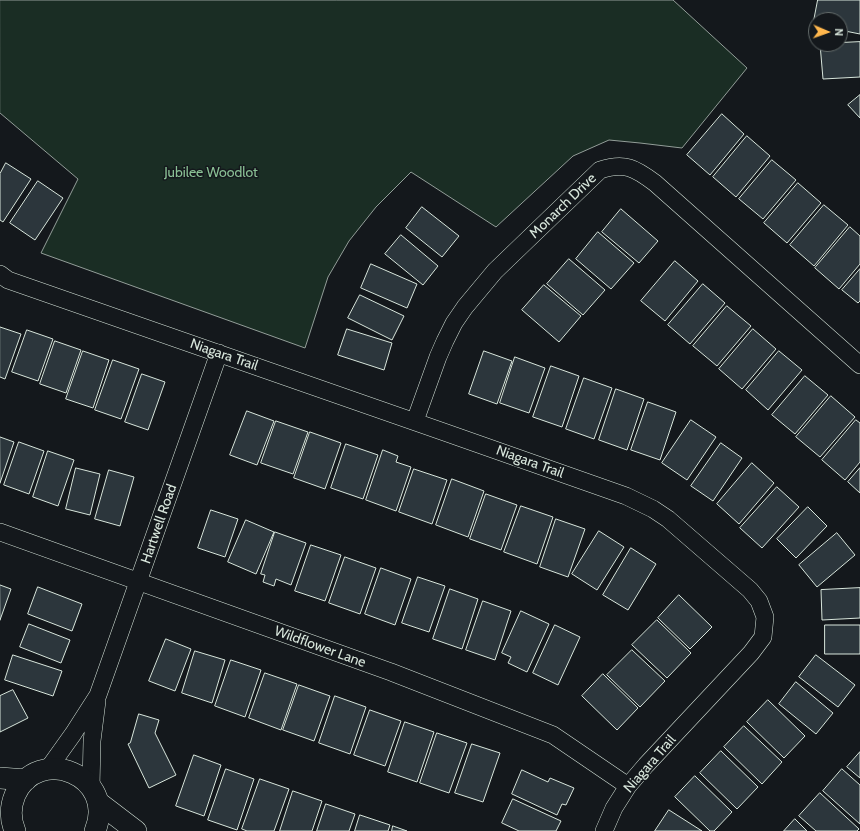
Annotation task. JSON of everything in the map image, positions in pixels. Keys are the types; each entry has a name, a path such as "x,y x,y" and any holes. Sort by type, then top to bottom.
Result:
{"street":[{"name":"Monarch Drive","path":"415,421 445,341 454,322 465,307 495,271 600,170 611,166 624,166 639,171 655,183 860,365"},
{"name":"Niagara Trail","path":"0,274 8,280 626,496 653,509 674,524 750,590 759,601 765,617 763,637 751,653 628,786 614,808 604,831"},
{"name":"Hartwell Road","path":"94,795 92,741 98,695 218,353"},
{"name":"Wildflower Lane","path":"0,532 391,672 553,735 628,786"},
{"name":"Hartwell Road","path":"48,769 98,695"},
{"path":"9,824 13,801 20,786 40,771 57,769 73,772 86,781 94,795 99,818 95,831"},
{"path":"0,778 26,780"},
{"path":"94,795 136,831"}],"green space":[{"name":"Jubilee Woodlot","path":"0,0 673,0 747,68 682,148 609,140 573,156 496,227 411,172 376,207 349,241 328,277 305,348 41,253 78,179 0,113"}],"building":[{"path":"818,0 860,0 860,34 848,32 848,12 816,12"},
{"path":"860,42 860,77 823,79 821,52 848,52 848,43"},
{"path":"860,95 860,118 848,105"},
{"path":"722,114 744,134 710,175 687,155"},
{"path":"747,136 770,156 736,197 713,177"},
{"path":"772,160 796,180 763,219 739,199"},
{"path":"6,163 31,179 3,222 0,220 0,174"},
{"path":"38,181 63,198 35,240 10,223"},
{"path":"798,183 821,203 787,243 764,223"},
{"path":"824,205 848,225 814,266 790,245"},
{"path":"422,207 459,236 442,257 406,228"},
{"path":"621,209 658,241 639,263 602,232"},
{"path":"850,227 860,236 860,264 839,289 815,268"},
{"path":"598,232 634,263 611,289 576,259"},
{"path":"401,235 438,266 423,285 385,254"},
{"path":"569,259 605,290 583,315 547,284"},
{"path":"675,261 698,281 665,321 641,301"},
{"path":"371,264 417,284 407,308 361,288"},
{"path":"860,269 860,301 858,303 842,290"},
{"path":"703,284 725,303 690,344 668,325"},
{"path":"544,285 581,316 559,342 522,310"},
{"path":"360,295 404,316 392,340 348,318"},
{"path":"727,306 751,326 717,366 693,346"},
{"path":"0,327 21,334 5,379 0,377"},
{"path":"347,329 392,343 384,370 338,355"},
{"path":"753,329 776,349 742,389 719,369"},
{"path":"27,330 53,339 38,381 12,372"},
{"path":"55,341 81,350 66,393 40,384"},
{"path":"83,351 109,360 93,408 66,399"},
{"path":"484,351 512,361 497,404 469,394"},
{"path":"779,351 802,370 768,410 746,390"},
{"path":"515,357 545,368 529,413 500,403"},
{"path":"113,360 139,369 121,419 95,410"},
{"path":"551,366 579,376 562,427 533,417"},
{"path":"142,374 165,382 148,430 125,422"},
{"path":"805,376 828,395 795,434 772,415"},
{"path":"584,378 612,388 594,439 566,429"},
{"path":"616,389 644,399 627,450 599,440"},
{"path":"831,396 855,417 820,457 796,437"},
{"path":"648,402 676,412 660,460 631,450"},
{"path":"247,411 274,421 257,465 230,455"},
{"path":"691,420 716,437 687,480 662,463"},
{"path":"856,420 860,423 860,462 845,480 822,460"},
{"path":"276,421 308,432 293,474 261,463"},
{"path":"310,432 341,443 325,489 294,478"},
{"path":"0,437 14,442 0,483"},
{"path":"19,442 44,451 29,494 4,485"},
{"path":"721,443 742,458 713,501 691,486"},
{"path":"346,444 378,455 363,499 331,488"},
{"path":"383,450 398,456 396,462 411,467 396,511 366,500"},
{"path":"48,451 74,460 58,506 33,497"},
{"path":"752,463 774,483 739,524 717,504"},
{"path":"76,468 100,474 90,515 66,509"},
{"path":"860,468 860,493 848,482"},
{"path":"414,469 447,480 432,524 399,512"},
{"path":"109,470 134,477 120,526 95,519"},
{"path":"452,479 484,491 468,537 436,525"},
{"path":"777,487 799,507 762,548 740,528"},
{"path":"486,494 517,505 501,550 470,539"},
{"path":"521,506 553,517 537,564 504,552"},
{"path":"808,507 827,526 796,558 777,539"},
{"path":"211,510 238,519 225,557 198,548"},
{"path":"556,519 585,529 568,577 540,567"},
{"path":"246,520 274,532 256,574 228,562"},
{"path":"599,531 624,547 597,590 572,574"},
{"path":"275,532 306,543 291,585 276,579 274,586 263,582 265,575 261,574"},
{"path":"837,533 855,555 817,587 799,565"},
{"path":"311,545 341,555 325,601 295,591"},
{"path":"631,548 656,564 628,610 603,595"},
{"path":"345,557 376,568 360,614 329,603"},
{"path":"381,568 411,579 395,625 365,614"},
{"path":"418,577 445,586 429,632 402,623"},
{"path":"0,585 11,589 0,620"},
{"path":"38,587 82,604 72,631 28,614"},
{"path":"860,588 860,618 822,620 821,590"},
{"path":"450,589 478,599 462,649 433,639"},
{"path":"679,595 712,627 690,649 658,618"},
{"path":"483,601 511,611 495,660 466,650"},
{"path":"521,611 549,624 527,672 508,663 511,657 502,653"},
{"path":"657,620 691,653 667,678 632,645"},
{"path":"29,624 70,640 61,663 20,647"},
{"path":"555,625 580,637 558,685 533,673"},
{"path":"825,625 860,625 860,654 825,654"},
{"path":"166,639 191,649 175,691 149,681"},
{"path":"632,650 665,681 640,707 607,675"},
{"path":"195,651 225,660 212,703 182,693"},
{"path":"13,655 62,671 53,696 5,680"},
{"path":"816,655 855,685 838,707 799,677"},
{"path":"231,660 261,670 245,717 215,706"},
{"path":"265,673 297,684 281,730 249,718"},
{"path":"603,674 638,708 617,730 582,696"},
{"path":"796,682 833,713 816,734 779,704"},
{"path":"299,685 330,696 314,741 283,730"},
{"path":"13,690 28,718 0,732 0,696"},
{"path":"335,696 366,707 350,754 319,743"},
{"path":"768,700 805,736 784,758 747,722"},
{"path":"370,710 401,721 385,766 354,755"},
{"path":"139,714 159,720 155,733 176,775 149,788 128,744 130,743"},
{"path":"405,722 434,732 417,782 388,772"},
{"path":"744,726 782,762 762,784 724,747"},
{"path":"437,733 467,743 449,793 420,783"},
{"path":"472,744 500,753 483,802 455,793"},
{"path":"721,751 758,787 737,809 700,773"},
{"path":"860,752 860,778 847,767"},
{"path":"194,755 221,765 204,816 176,806"},
{"path":"226,769 254,779 237,830 208,820"},
{"path":"842,769 860,785 860,824 823,791"},
{"path":"522,770 548,782 550,778 574,788 566,805 562,804 557,815 512,794"},
{"path":"695,776 732,812 714,831 710,831 675,797"},
{"path":"260,779 289,789 274,831 247,831 242,829"},
{"path":"293,791 322,801 312,831 280,831"},
{"path":"820,793 859,829 857,831 816,831 799,816"},
{"path":"513,799 561,821 556,831 519,831 502,823"},
{"path":"326,804 355,814 349,831 317,831"},
{"path":"669,810 702,831 655,831"},
{"path":"360,815 390,825 388,831 355,831"},
{"path":"795,819 807,831 784,831"},
{"path":"393,826 407,831 392,831"}]}
